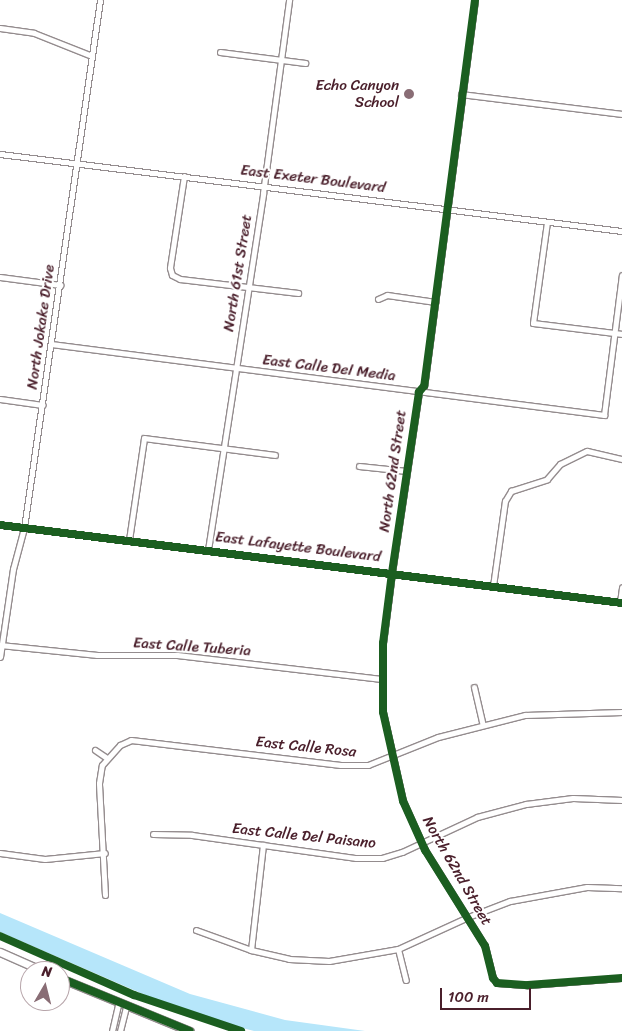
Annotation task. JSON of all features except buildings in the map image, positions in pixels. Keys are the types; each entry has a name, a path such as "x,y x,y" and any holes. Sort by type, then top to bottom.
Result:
{"main road":[{"path":"0,952 20,961"},
{"path":"70,982 126,1008 190,1031"}],"street":[{"name":"North Jokake Drive","path":"0,657 13,569 21,551 100,0"},
{"name":"North 61st Street","path":"208,550 249,287 279,60 289,0"},
{"name":"North 62nd Street","path":"475,0 445,209 424,386 419,392 392,573 382,679 383,712 391,758 403,801 421,842 485,946 493,978 497,983 528,985 622,978"},
{"path":"0,28 34,33 92,56"},
{"path":"220,52 305,64"},
{"path":"461,94 622,114"},
{"name":"East Exeter Boulevard","path":"0,154 622,231"},
{"path":"184,176 170,268 172,275 180,279 298,293"},
{"path":"547,222 532,323 622,334"},
{"path":"614,333 622,275"},
{"path":"0,277 60,285"},
{"path":"378,299 386,295 435,302"},
{"name":"East Calle Del Media","path":"51,344 604,415 614,333"},
{"path":"0,399 43,405"},
{"path":"129,540 144,438 275,455"},
{"path":"493,586 505,501 511,491 547,479 560,464 587,451 622,459"},
{"path":"359,466 407,472"},
{"name":"East Lafayette Boulevard","path":"0,525 621,602"},
{"path":"621,602 622,587"},
{"name":"East Calle Tuberia","path":"1,645 80,654 178,655 382,679"},
{"path":"474,687 483,724"},
{"name":"East Calle Rosa","path":"107,758 120,745 131,740 341,765 368,765 391,758 438,737 483,724 525,715 622,712"},
{"path":"95,750 107,758 102,766 99,783 105,853 106,895"},
{"name":"East Calle Del Paisano","path":"154,834 264,845 356,858 382,858 477,817 526,804 573,798 622,800"},
{"path":"251,950 264,845"},
{"path":"0,853 45,859 105,853"},
{"path":"196,930 251,950 289,959 329,961 398,949 468,916 547,892 587,887 622,888"},
{"path":"398,949 406,980"},
{"path":"112,1031 118,1004"},
{"path":"120,1031 126,1008"}],"water":[{"path":"0,913 190,994 285,1020 365,1031 254,1031 219,1022 159,1001 0,932"}],"cycle path":[{"path":"475,0 424,386 419,392 392,573 383,643 383,712 403,801 425,850 485,946 493,978 497,983 528,985 622,978"},
{"path":"0,525 622,603"},
{"path":"0,936 134,995 241,1031"},
{"path":"70,982 190,1031"}],"place":[{"name":"Echo Canyon School","path":"409,94"}]}
